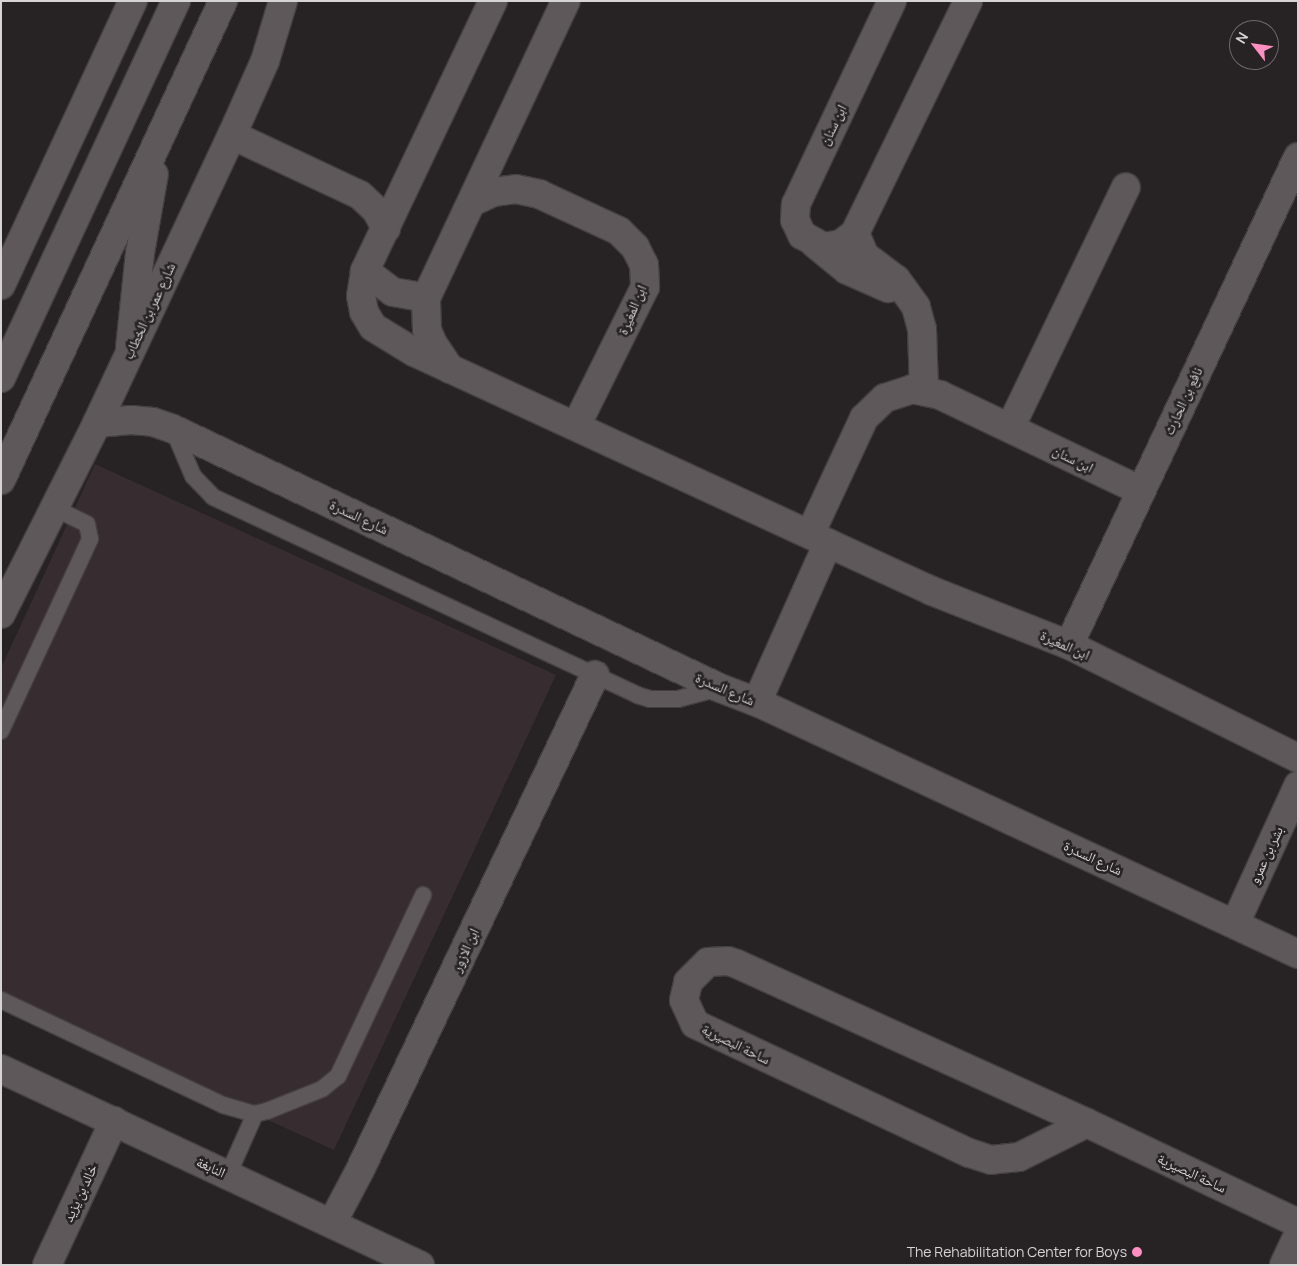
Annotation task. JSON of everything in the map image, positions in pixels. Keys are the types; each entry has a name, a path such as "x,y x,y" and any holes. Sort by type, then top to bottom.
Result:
{"street":[{"path":"1,285 133,1"},
{"path":"1,378 176,1"},
{"path":"1,480 223,1"},
{"name":"شارع عمر بن الخطاب","path":"1,614 97,423 130,348 232,135 265,61 283,1"},
{"name":"ابن المغيرة","path":"493,1 365,271 361,296 364,312 373,327 388,339 932,591 1069,645 1298,758"},
{"name":"ابن المغيرة","path":"450,368 433,344 427,330 426,298 566,1"},
{"name":"ابن سنان","path":"892,1 796,204 797,228 847,270 884,287 904,292"},
{"path":"816,244 824,247 841,244 855,233 968,1"},
{"path":"232,135 360,194 376,210 386,228"},
{"path":"130,348 145,220 160,137"},
{"name":"نافع بن الحارث","path":"1069,645 1298,157"},
{"path":"1010,428 1126,187"},
{"name":"ابن المغيرة","path":"472,202 494,192 516,189 539,194 619,232 640,256 645,287 576,426"},
{"path":"360,194 403,192"},
{"path":"855,233 865,256 896,279 920,318 924,390"},
{"path":"365,271 393,292 426,298"},
{"path":"1,339 33,307"},
{"name":"شارع السدرة","path":"118,378 138,408 163,426 720,688 757,702 1298,954"},
{"name":"ابن سنان","path":"819,539 864,418 885,398 898,392 924,390 1010,428 1141,491"},
{"name":"شارع السدرة","path":"97,423 131,420 163,426"},
{"path":"757,702 819,539"},
{"name":"ابن الازور","path":"332,1224 364,1161 595,675"},
{"name":"بشر بن عمرو","path":"1235,924 1298,786"},
{"name":"ساحة البصيرية","path":"1087,1123 1019,1157 991,1160 702,1030 686,1009 684,991 688,982 708,962 728,961 1087,1123 1298,1223"},
{"name":"النابغة","path":"1,1069 332,1224 407,1262"},
{"name":"خالد بن يزيد","path":"47,1265 114,1121"},
{"path":"1284,1265 1298,1235"}],"lane":[{"path":"163,426 193,476 213,497 637,695 664,700 720,688"},
{"path":"1,731 90,539 87,524 54,508"},
{"path":"1,1000 223,1105 255,1114 313,1094 338,1076 423,895"},
{"path":"228,1175 255,1114"}],"shaded area":[{"path":"95,464 556,675 334,1150 1,999 1,668"}],"place":[{"name":"The Rehabilitation Center for Boys","path":"1137,1252"}]}
